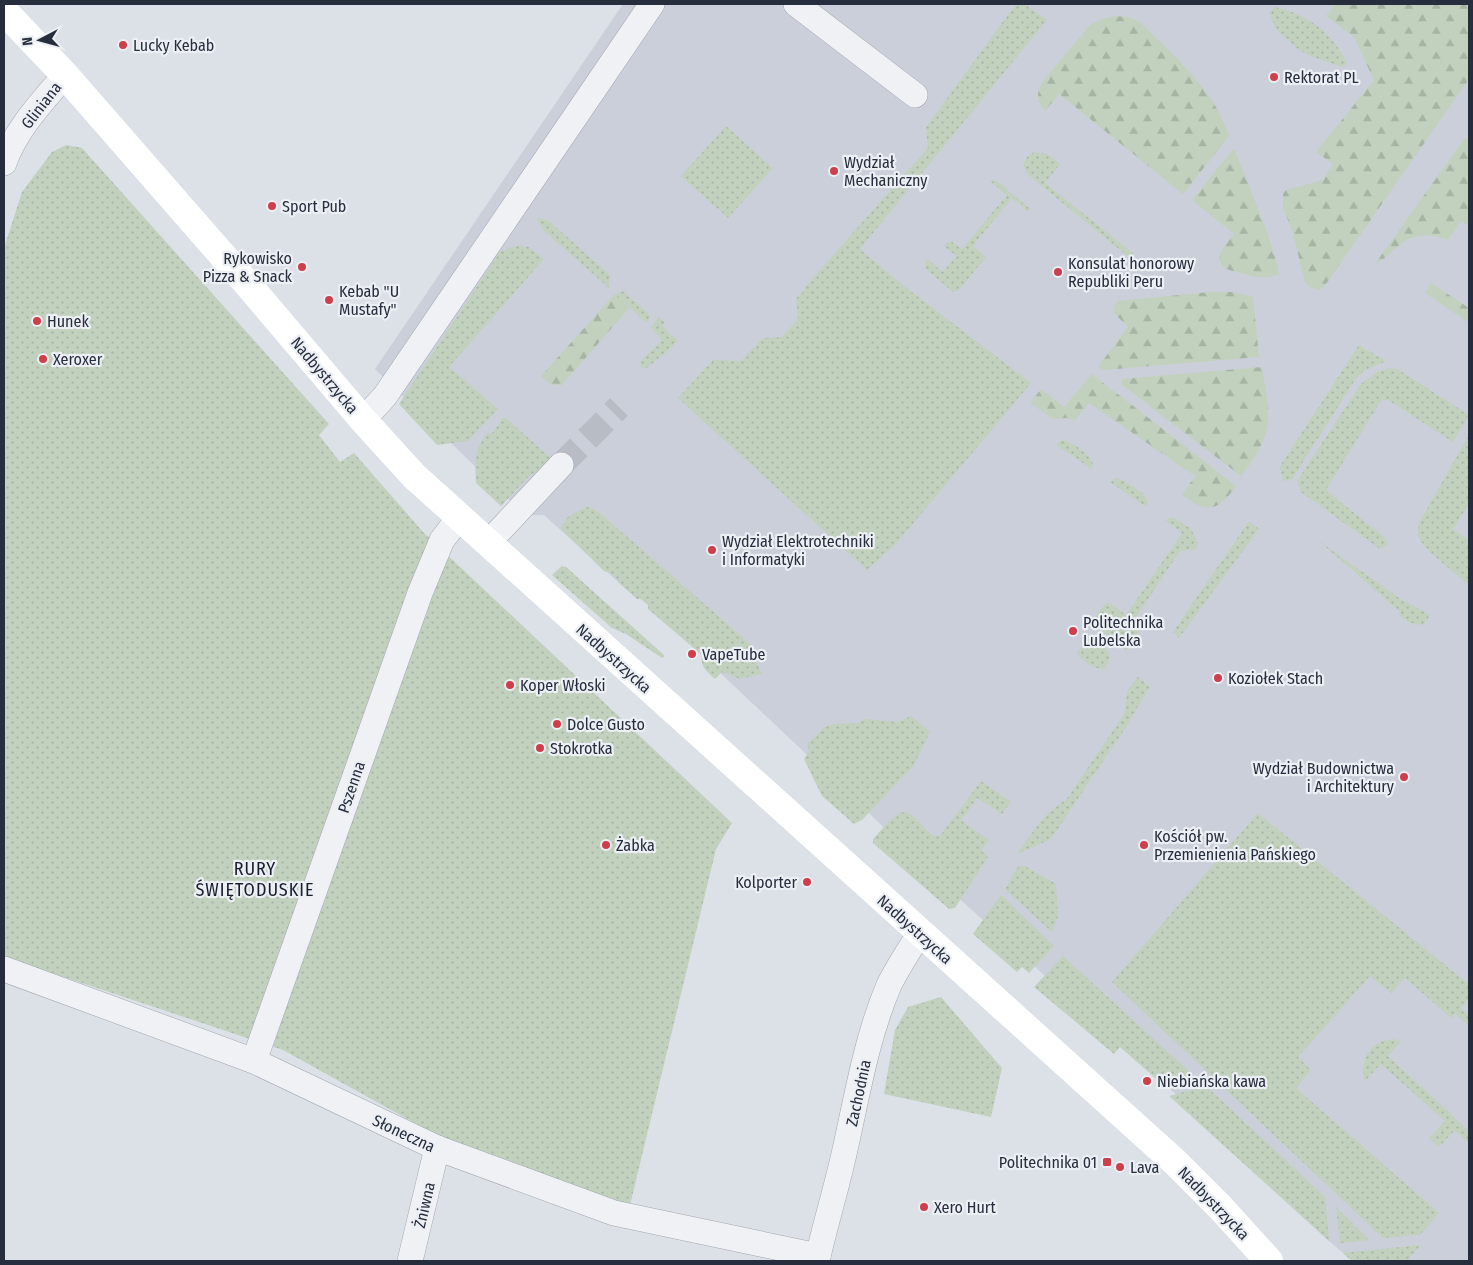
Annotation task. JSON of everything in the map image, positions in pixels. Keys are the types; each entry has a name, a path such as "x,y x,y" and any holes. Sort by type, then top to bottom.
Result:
{"street":[{"path":"363,420 385,396 652,4"},
{"path":"796,4 915,95"},
{"name":"Nadbystrzycka","path":"4,11 64,75 244,280 363,420 414,476 1174,1162 1220,1206 1259,1258"},
{"name":"Gliniana","path":"4,163 7,153 27,120 64,75"},
{"path":"488,543 561,465"},
{"name":"Pszenna","path":"254,1061 420,593 442,540 459,518"},
{"name":"Zachodnia","path":"818,1259 844,1156 867,1052 879,1011 905,955 920,933"},
{"name":"Słoneczna","path":"4,969 254,1061 437,1148 614,1213 818,1259"},
{"name":"Żniwna","path":"410,1261 437,1148"}],"shaded area":[{"name":"Politechnika Lubelska","path":"623,4 1469,4 1469,1261 1352,1261 1320,1233 1191,1108 962,901 680,635 648,609 648,605 641,599 637,599 544,515 525,515 375,369"}],"green space":[{"path":"1016,4 1025,4 1047,20 860,249 904,286 1031,383 895,545 867,570 678,398 713,360 741,361 763,338 782,337 798,319 796,298 928,148 926,127"},
{"path":"1335,4 1469,4 1469,79 1324,287 1319,290 1309,287 1305,282 1293,234 1283,207 1283,194 1286,190 1323,180 1333,164 1316,152 1374,80 1354,37 1326,16"},
{"path":"1274,7 1297,14 1317,26 1334,42 1347,63 1343,67 1310,56 1299,50 1276,29 1269,13"},
{"path":"1115,16 1128,17 1139,21 1191,73 1213,103 1229,136 1183,194 1059,94 1045,111 1040,104 1038,93 1043,81 1090,25 1102,19"},
{"path":"726,126 773,168 728,218 681,176"},
{"path":"1464,139 1469,139 1469,226 1461,221 1448,240 1426,235 1413,237 1375,264"},
{"path":"66,145 82,148 329,424 319,435 340,462 354,453 424,533 732,823 716,849 630,1205 458,1147 283,1050 4,957 4,248 22,192 52,152"},
{"path":"1234,148 1266,229 1278,267 1279,274 1273,276 1252,276 1226,269 1220,260 1221,251 1234,234 1192,200"},
{"path":"1035,152 1047,154 1060,164 1045,183 1134,254 1130,258 1027,174 1024,167 1026,158"},
{"path":"994,180 1030,209 1028,212 1012,198 973,246 986,257 959,290 953,292 926,269 925,261 927,259 943,272 956,256 945,247 945,243 952,242 962,249 1007,195 990,181"},
{"path":"537,219 549,221 610,275 609,288 543,230"},
{"path":"520,245 529,247 544,259 449,367 498,409 468,441 437,445 399,404 500,252"},
{"path":"1431,283 1469,308 1469,323 1425,293"},
{"path":"623,291 651,316 646,323 630,307 614,295"},
{"path":"1210,292 1233,292 1253,297 1259,357 1103,370 1098,367 1128,327 1114,313 1114,307 1118,301"},
{"path":"614,295 630,307 562,385 550,384 541,376"},
{"path":"659,317 665,322 662,326 678,341 645,369 640,365 641,361 662,340 651,327"},
{"path":"1359,345 1386,361 1364,371 1357,377 1292,479 1283,480 1280,468 1282,463"},
{"path":"1262,367 1268,410 1267,430 1258,451 1241,476 1121,384 1122,379"},
{"path":"1391,368 1399,370 1469,415 1453,442 1388,400 1380,402 1326,490 1384,537 1388,544 1380,549 1301,492 1297,481 1361,384 1378,371"},
{"path":"1092,374 1236,486 1229,495 1217,505 1211,507 1198,505 1191,501 1182,495 1195,476 1089,403 1075,420 1066,418 1053,419 1030,403 1041,389 1064,407"},
{"path":"503,418 506,418 553,460 550,464 529,476 501,506 476,483 475,468 476,456 483,438 488,432 491,435"},
{"path":"1469,435 1469,504 1453,529 1469,540 1469,585 1442,563 1422,543 1418,532 1419,523"},
{"path":"1062,440 1085,453 1093,464 1092,469 1056,445"},
{"path":"1115,478 1121,479 1142,493 1148,503 1145,506 1110,482"},
{"path":"586,507 592,508 601,514 755,648 751,652 762,674 740,679 722,672 715,679 709,674 703,666 702,655 648,609 648,605 641,599 637,599 618,582 615,576 604,571 560,528 568,517"},
{"path":"1173,517 1191,529 1198,543 1196,549 1180,551 1136,617 1140,631 1126,651 1091,621 1106,603 1111,604 1126,615 1182,533 1165,520"},
{"path":"1249,521 1259,529 1179,638 1173,632"},
{"path":"1319,541 1399,598 1430,615 1425,623 1420,625 1408,622 1399,615 1400,612"},
{"path":"562,566 566,567 665,656 662,658 626,634 612,628 552,575"},
{"path":"1089,637 1104,647 1109,654 1110,658 1104,669 1096,668 1089,664 1077,653"},
{"path":"1138,677 1150,686 1126,727 1051,839 1017,854 1045,817 1066,800 1125,713 1127,691"},
{"path":"911,716 930,732 914,765 862,820 854,824 822,796 804,759 809,751 807,744 825,727 834,724 858,723 865,719 898,722"},
{"path":"981,781 1011,802 1002,814 977,798 961,820 989,840 981,850 988,857 955,908 949,909 873,843 873,839 883,827 902,812 909,813 933,836 940,836"},
{"path":"1258,813 1466,982 1469,979 1469,998 1461,1008 1469,1016 1469,1026 1455,1014 1451,1018 1405,978 1391,993 1370,976 1298,1057 1311,1070 1296,1088 1439,1213 1420,1235 1383,1238 1112,982"},
{"path":"1020,866 1025,866 1056,884 1058,917 1052,932 1005,889"},
{"path":"1001,895 1054,946 1029,973 1022,967 1017,972 973,934"},
{"path":"1063,956 1192,1074 1162,1084 1120,1047 1114,1054 1034,987"},
{"path":"941,997 1002,1068 991,1117 884,1094 895,1030 908,1007"},
{"path":"1393,1039 1401,1041 1388,1056 1469,1131 1469,1144 1455,1130 1439,1147 1429,1138 1445,1121 1381,1064 1365,1081 1364,1065 1368,1052 1378,1043"},
{"path":"1206,1086 1325,1197 1329,1241 1169,1096"},
{"path":"1336,1207 1369,1240 1340,1243"},
{"path":"1421,1245 1406,1261 1352,1261 1343,1253"}],"tunnel":[{"path":"561,465 619,407"}],"place":[{"name":"Lucky Kebab","path":"123,45"},
{"name":"Rektorat PL","path":"1274,77"},
{"name":"Wydział Mechaniczny","path":"834,171"},
{"name":"Sport Pub","path":"272,206"},
{"name":"Rykowisko Pizza & Snack","path":"302,267"},
{"name":"Konsulat honorowy Republiki Peru","path":"1058,272"},
{"name":"Kebab \"U Mustafy\"","path":"329,300"},
{"name":"Hunek","path":"37,321"},
{"name":"Xeroxer","path":"43,359"},
{"name":"Wydział Elektrotechniki i Informatyki","path":"712,550"},
{"name":"Politechnika Lubelska","path":"1073,631"},
{"name":"VapeTube","path":"692,654"},
{"name":"Koziołek Stach","path":"1218,678"},
{"name":"Koper Włoski","path":"510,685"},
{"name":"Dolce Gusto","path":"557,724"},
{"name":"Stokrotka","path":"540,748"},
{"name":"Wydział Budownictwa i Architektury","path":"1404,777"},
{"name":"Żabka","path":"606,845"},
{"name":"Kościół pw. Przemienienia Pańskiego","path":"1144,845"},
{"name":"Kolporter","path":"807,882"},
{"name":"Niebiańska kawa","path":"1147,1081"},
{"name":"Politechnika 01","path":"1107,1162"},
{"name":"Lava","path":"1120,1167"},
{"name":"Xero Hurt","path":"924,1207"}],"district":[{"name":"RURY ŚWIĘTODUSKIE","path":"255,880"}]}
